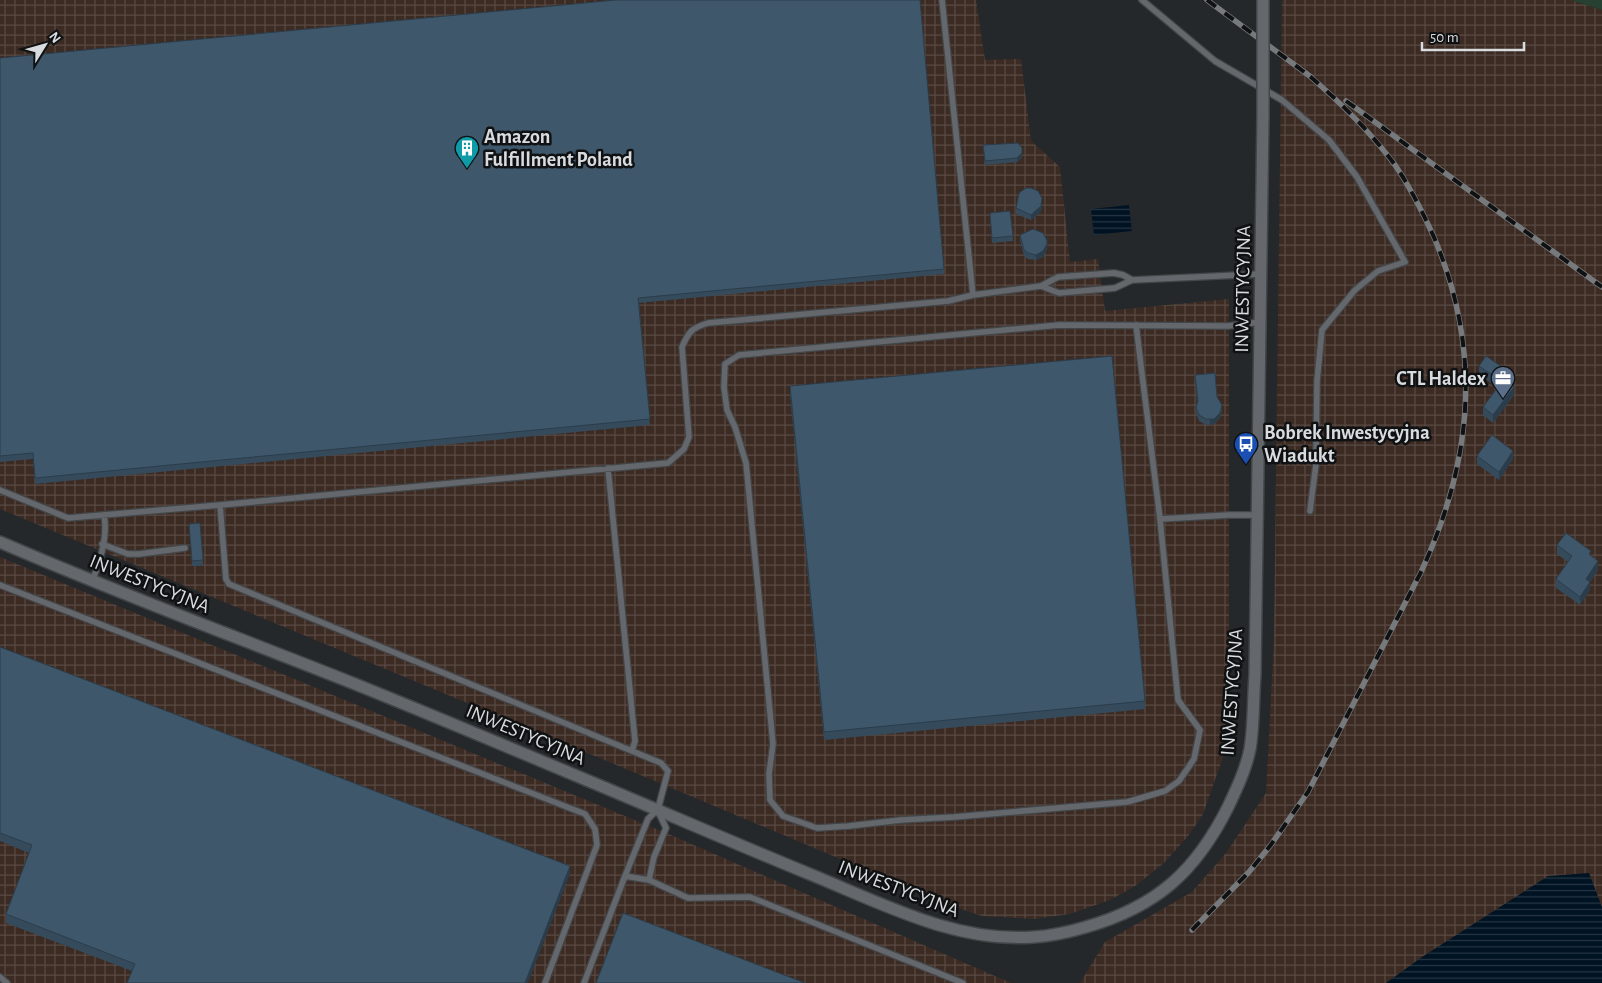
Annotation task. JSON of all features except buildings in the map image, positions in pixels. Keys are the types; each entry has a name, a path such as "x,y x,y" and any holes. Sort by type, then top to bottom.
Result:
{"street":[{"name":"INWESTYCYJNA","path":"0,542 92,581 362,687 658,809 854,893 949,930 995,938 1035,938 1073,931 1111,920 1140,907 1165,891 1205,846 1222,819 1238,785 1250,750 1255,675 1263,0"}],"lane":[{"path":"942,0 973,295"},
{"path":"1142,0 1215,61 1282,100 1329,140 1357,177 1405,262 1378,270 1355,290 1322,330 1317,381 1316,464 1310,511"},
{"path":"0,490 68,518 668,463 684,449 689,437 682,347 687,335 694,327 708,323 948,301 973,295 1041,286 1058,277 1114,273 1132,280"},
{"path":"1041,286 1059,293 1115,288 1132,280 1261,274"},
{"path":"1136,325 1160,519 1178,700 1200,730 1194,759 1179,781 1165,791 1127,802 817,828 783,816 770,800 769,774 773,744 748,483 746,464 735,427 727,410 724,387 725,364 739,355 1059,325 1136,325 1228,326 1260,322"},
{"path":"608,468 634,741 632,752"},
{"path":"220,505 226,579 229,584 661,764 668,771 658,809 648,819 584,983"},
{"path":"1160,519 1229,514 1257,515"},
{"path":"92,581 98,566 106,524 104,515"},
{"path":"102,544 128,554 184,548"},
{"path":"0,585 585,814 595,829 597,845 545,983"},
{"path":"649,880 654,857 666,828 658,809"},
{"path":"626,876 649,880 688,898 750,898 963,983"},
{"path":"0,977 7,983"}],"shaded area":[{"path":"0,0 976,0 985,60 1021,59 1031,141 1060,167 1070,262 1098,259 1105,311 1229,299 1229,740 1203,814 1189,835 1164,863 1135,886 1110,900 1070,914 1034,919 982,916 952,906 0,509"},
{"path":"1282,0 1571,0 1602,10 1602,983 1080,983 1105,942 1192,892 1226,853 1266,793 1274,640"},
{"path":"0,557 673,836 1011,983 0,983"}],"green space":[{"path":"1571,0 1602,0 1602,10"}],"water":[{"path":"1129,205 1132,231 1094,235 1091,209"},
{"path":"1589,873 1602,907 1602,983 1386,983 1422,957 1548,876"}],"railway":[{"path":"1207,0 1311,77"},
{"path":"1192,930 1249,872 1308,792 1421,572 1452,488 1461,447 1465,405 1465,363 1460,321 1449,278 1433,235 1406,182 1385,152 1353,116 1306,73"},
{"path":"1346,101 1602,287"}],"place":[{"name":"Amazon Fulfillment Poland","path":"467,169"},
{"name":"CTL Haldex","path":"1503,399"},
{"name":"Bobrek Inwestycyjna Wiadukt","path":"1246,465"}]}
